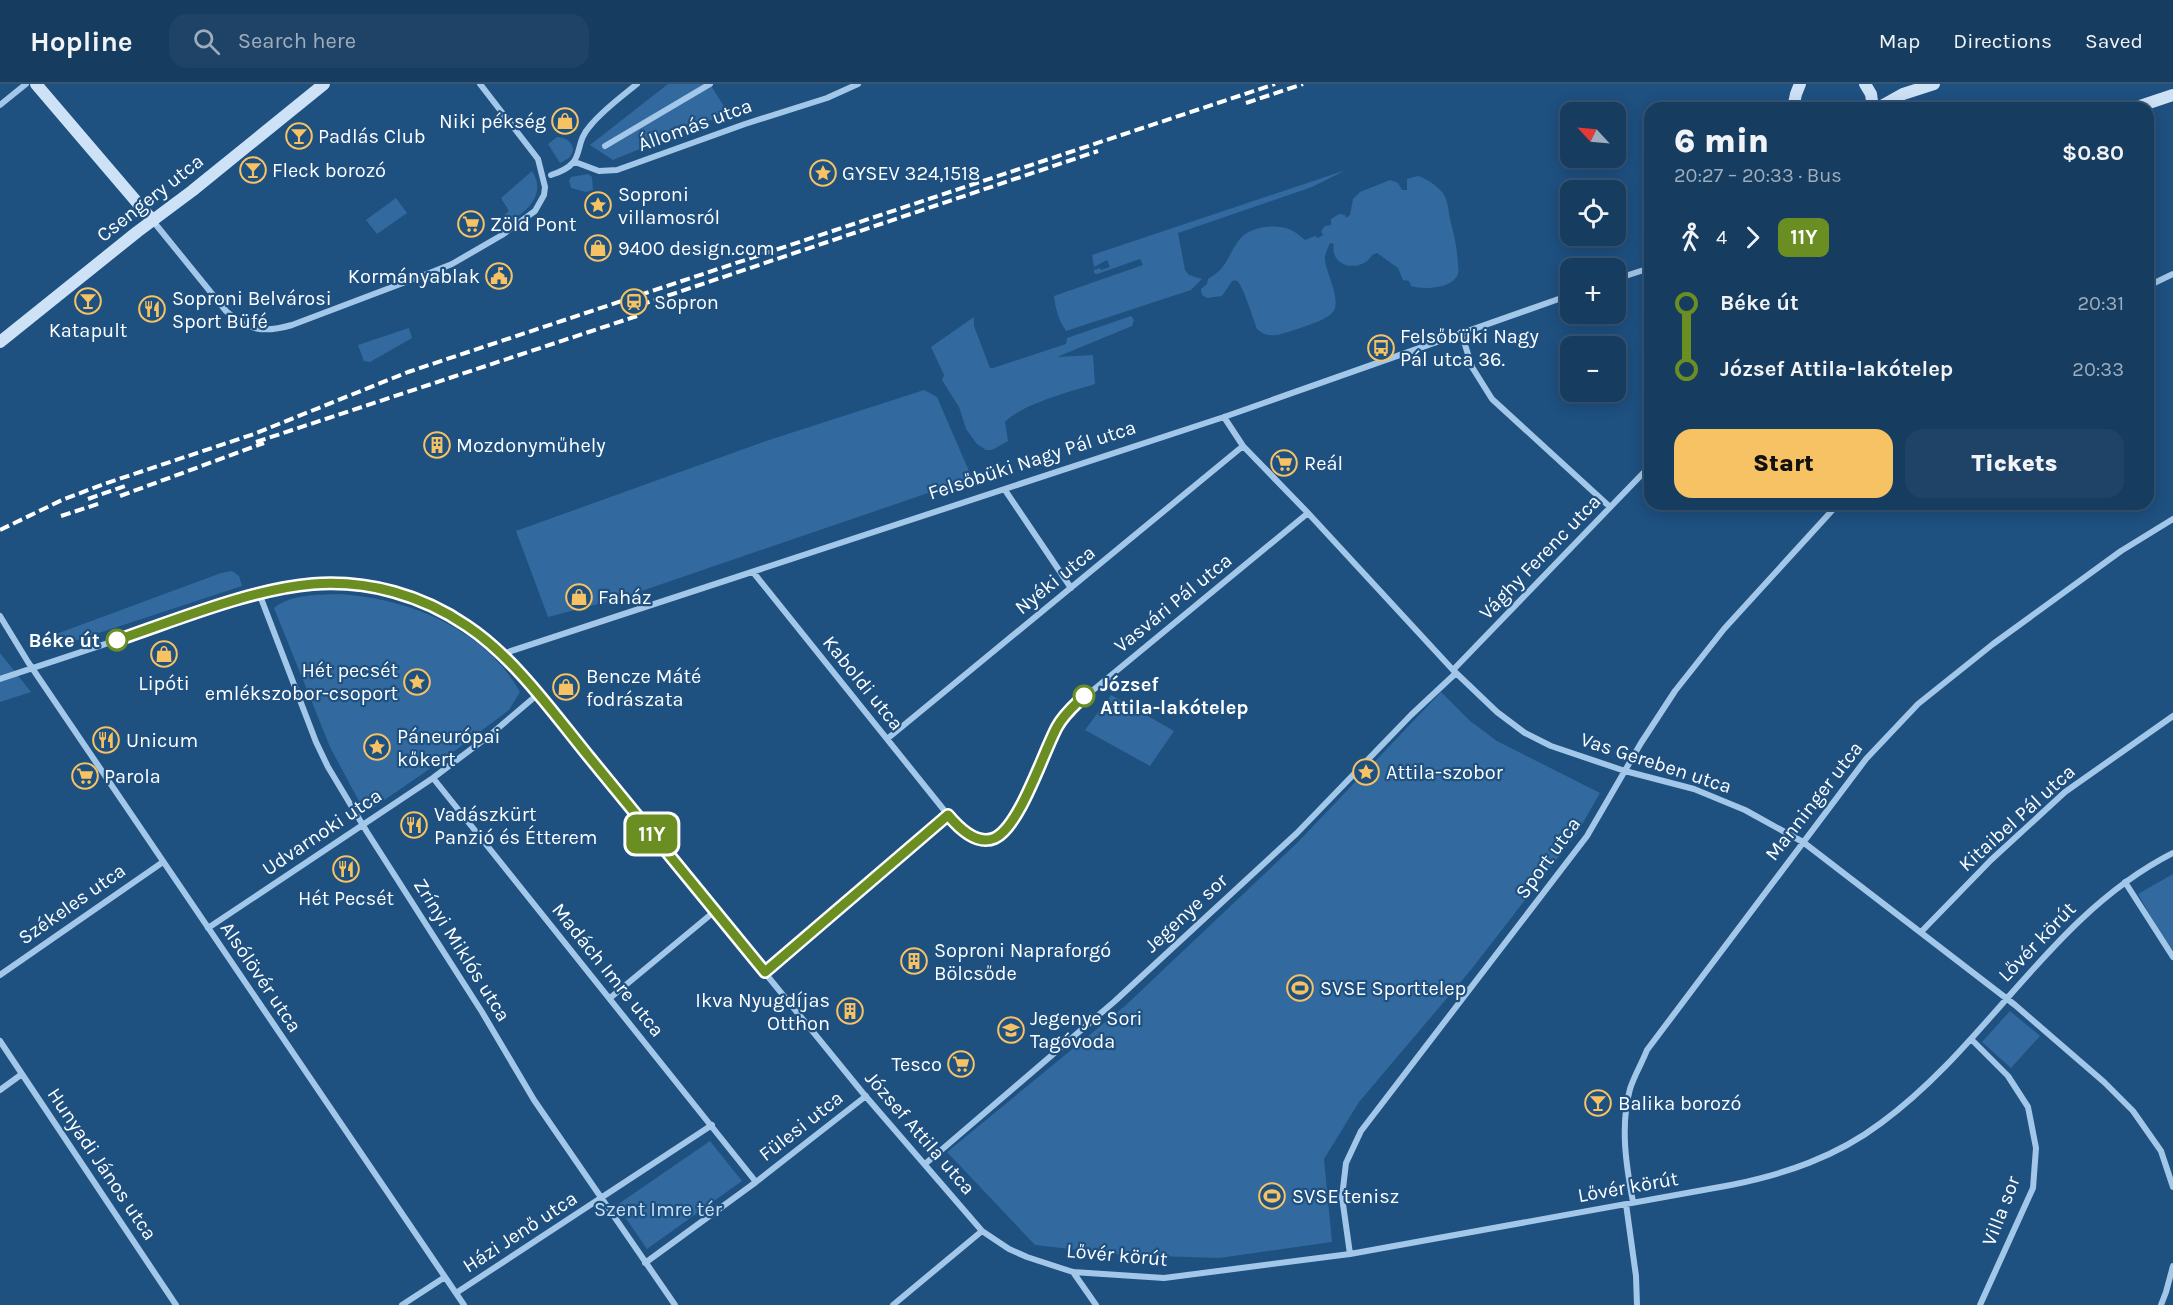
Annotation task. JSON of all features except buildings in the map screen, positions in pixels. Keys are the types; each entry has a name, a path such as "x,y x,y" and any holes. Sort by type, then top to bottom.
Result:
{"main road":[{"path":"36,84 153,221"},
{"name":"Csengery utca","path":"0,342 324,84"},
{"path":"1794,102 1800,84"},
{"path":"1865,84 1871,94 1872,102"},
{"path":"1889,102 1903,94 1934,84"},
{"path":"2152,102 2173,95"}],"street":[{"path":"0,105 26,84"},
{"path":"480,84 533,150 542,168 545,187"},
{"path":"153,221 226,311 246,326 256,330 284,327 432,272 482,247 528,217 541,202 551,175 575,162 579,154 580,143 588,127 637,84"},
{"path":"605,146 710,84"},
{"name":"Állomás utca","path":"575,162 599,171 617,170 745,124 826,98 858,84"},
{"path":"542,168 551,175"},
{"path":"1626,276 1644,270"},
{"path":"2154,283 2173,274"},
{"name":"Felsőbüki Nagy Pál utca","path":"502,654 1224,417 1560,298"},
{"path":"1461,332 1472,367 1491,399 1610,507"},
{"name":"Vas Gereben utca","path":"1224,417 1243,446 1483,700 1526,733 1551,746 1625,771 1694,789 1744,810 1803,842 2006,998 2104,1082 2133,1111 2161,1151 2173,1187"},
{"name":"Nyéki utca","path":"887,739 1243,446"},
{"name":"Vághy Ferenc utca","path":"1455,671 1644,472"},
{"path":"1005,490 1071,588"},
{"name":"Sport utca","path":"1350,1254 1342,1197 1346,1163 1361,1131 1587,836 1676,691 1717,638 1833,510"},
{"name":"Vasvári Pál utca","path":"948,815 958,827 970,835 982,839 997,837 1014,820 1058,725 1070,710 1308,513"},
{"name":"Manninger utca","path":"1637,1305 1625,1125 1630,1089 1647,1050 1866,759 1917,704 1993,644 2121,551 2173,519"},
{"name":"Kaboldi utca","path":"753,572 948,815"},
{"path":"0,679 259,593 313,584 358,585 411,596 469,627 502,654 537,695"},
{"name":"Zrínyi Miklós utca","path":"259,593 315,742 363,825 482,1012 534,1100 675,1305"},
{"name":"Alsólövér utca","path":"0,616 32,668 464,1305"},
{"name":"Jegenye sor","path":"925,1164 1079,1033 1297,833 1455,671"},
{"name":"Udvarnoki utca","path":"208,928 433,778 490,735 537,695"},
{"name":"József Attila utca","path":"537,695 866,1096 982,1231"},
{"name":"Kitaibel Pál utca","path":"1921,932 1991,860 2065,792 2173,716"},
{"name":"Madách Imre utca","path":"433,778 756,1182"},
{"path":"765,972 948,815"},
{"name":"Lővér körút","path":"982,1231 1009,1249 1039,1262 1073,1272 1164,1278 1350,1254 1770,1177 1817,1160 1882,1123 1930,1082 2068,931 2126,882 2173,853"},
{"name":"Székeles utca","path":"0,975 163,862"},
{"path":"2126,882 2173,957"},
{"path":"610,998 715,911"},
{"name":"Villa sor","path":"1971,1039 2008,1076 2028,1107 2036,1148 2032,1188 1980,1305"},
{"name":"Hunyadi János utca","path":"0,1041 176,1305"},
{"path":"0,1090 22,1074"},
{"name":"Fülesi utca","path":"756,1182 866,1096"},
{"path":"600,1197 712,1125"},
{"path":"645,1263 756,1182"},
{"name":"Házi Jenő utca","path":"456,1293 600,1197"},
{"path":"893,1305 982,1231"},
{"path":"2161,1305 2173,1266"},
{"path":"1073,1272 1096,1305"},
{"path":"402,1305 445,1277"}],"green space":[{"path":"668,84 710,84 728,113 613,160 590,145"},
{"path":"557,137 571,143 573,150 569,158 560,163 548,144"},
{"path":"1346,170 1312,187 1178,233 1185,270 1189,275 1202,279 1191,290 1066,331 1058,314 1054,296 1143,265 1140,259 1097,274 1094,270 1110,267 1107,260 1094,267 1092,255"},
{"path":"532,171 537,187 533,202 507,223 499,219 509,211 501,198"},
{"path":"588,174 592,177 593,190 586,192 571,188 569,180 571,177"},
{"path":"1418,176 1437,187 1447,203 1456,244 1458,270 1455,279 1450,283 1430,288 1411,286 1409,281 1403,280 1398,268 1377,253 1367,261 1354,266 1341,263 1336,258 1334,244 1330,243 1325,260 1335,296 1335,309 1327,317 1316,322 1280,334 1268,335 1257,329 1245,295 1237,281 1232,281 1222,296 1207,298 1202,295 1201,289 1207,284 1208,279 1220,270 1240,239 1250,231 1263,227 1284,227 1305,240 1315,236 1318,238 1323,235 1321,231 1325,226 1331,225 1331,219 1339,214 1345,215 1346,218 1350,215 1353,199 1360,192 1390,180 1398,183 1402,190 1407,190 1407,179"},
{"path":"396,198 407,213 377,234 366,220"},
{"path":"1131,316 1134,320 1132,326 1057,357 1093,355 1095,384 1047,399 1012,416 1005,422 1008,441 992,450 986,450 977,444 966,429 959,407 942,380 944,375 931,347 974,317 974,326 990,368 993,368 1066,344 1067,338"},
{"path":"409,328 412,338 370,362 364,361 358,345"},
{"path":"924,390 937,397 972,478 621,598 548,617 516,531 766,441"},
{"path":"232,571 239,576 242,586 47,650 44,649 40,640 221,573"},
{"path":"339,594 391,602 442,621 466,634 487,651 505,670 520,692 509,710 370,810 360,803 330,747 274,608 296,598"},
{"path":"0,653 31,692 0,702"},
{"name":"SVSE Sporttelep","path":"1441,692 1470,721 1497,741 1600,793 1577,833 1470,971 1359,1102 1324,1159 1332,1242 1219,1258 1124,1255 1035,1245 947,1152 1126,1005 1298,842"},
{"path":"1111,695 1174,731 1150,766 1085,730"},
{"path":"2173,874 2173,956 2138,894"},
{"path":"2010,1011 2040,1036 2011,1068 1982,1042"},
{"name":"Szent Imre tér","path":"710,1141 742,1181 647,1249 617,1205"}],"railway":[{"path":"0,530 62,500 254,434 408,372 1275,84"},
{"path":"1246,103 1303,84"},
{"path":"640,305 1098,151"},
{"path":"256,442 637,316"},
{"path":"120,496 264,443"},
{"path":"88,499 128,485"},
{"path":"61,516 101,503"}],"bus line":[{"name":"11Y","path":"117,640 259,593 313,584 380,588 411,596 442,611 469,627 502,654 765,972 948,815 958,827 970,835 982,839 997,837 1014,820 1058,725 1084,696"}],"place":[{"name":"Niki pékség","path":"565,121"},
{"name":"Padlás Club","path":"299,136"},
{"name":"Fleck borozó","path":"253,170"},
{"name":"GYSEV 324,1518","path":"823,173"},
{"name":"Soproni villamosról","path":"598,205"},
{"name":"Zöld Pont","path":"471,224"},
{"name":"9400 design.com","path":"598,248"},
{"name":"Kormányablak","path":"499,276"},
{"name":"Katapult","path":"88,301"},
{"name":"Sopron","path":"634,302"},
{"name":"Soproni Belvárosi Sport Büfé","path":"152,309"},
{"name":"Felsőbüki Nagy Pál utca 36.","path":"1381,348"},
{"name":"Mozdonyműhely","path":"437,445"},
{"name":"Reál","path":"1284,463"},
{"name":"Faház","path":"579,597"},
{"name":"Béke út","path":"117,640"},
{"name":"Lipóti","path":"164,654"},
{"name":"Hét pecsét emlékszobor-csoport","path":"417,682"},
{"name":"Bencze Máté fodrászata","path":"566,687"},
{"name":"József Attila-lakótelep","path":"1084,696"},
{"name":"Unicum","path":"106,740"},
{"name":"Páneurópai kőkert","path":"377,747"},
{"name":"Attila-szobor","path":"1366,772"},
{"name":"Parola","path":"85,776"},
{"name":"Vadászkürt Panzió és Étterem","path":"414,825"},
{"name":"Hét Pecsét","path":"346,869"},
{"name":"Soproni Napraforgó Bölcsőde","path":"914,961"},
{"name":"SVSE Sporttelep","path":"1300,988"},
{"name":"Ikva Nyugdíjas Otthon","path":"850,1011"},
{"name":"Jegenye Sori Tagóvoda","path":"1011,1030"},
{"name":"Tesco","path":"961,1064"},
{"name":"Balika borozó","path":"1598,1103"},
{"name":"SVSE tenisz","path":"1272,1196"}]}
